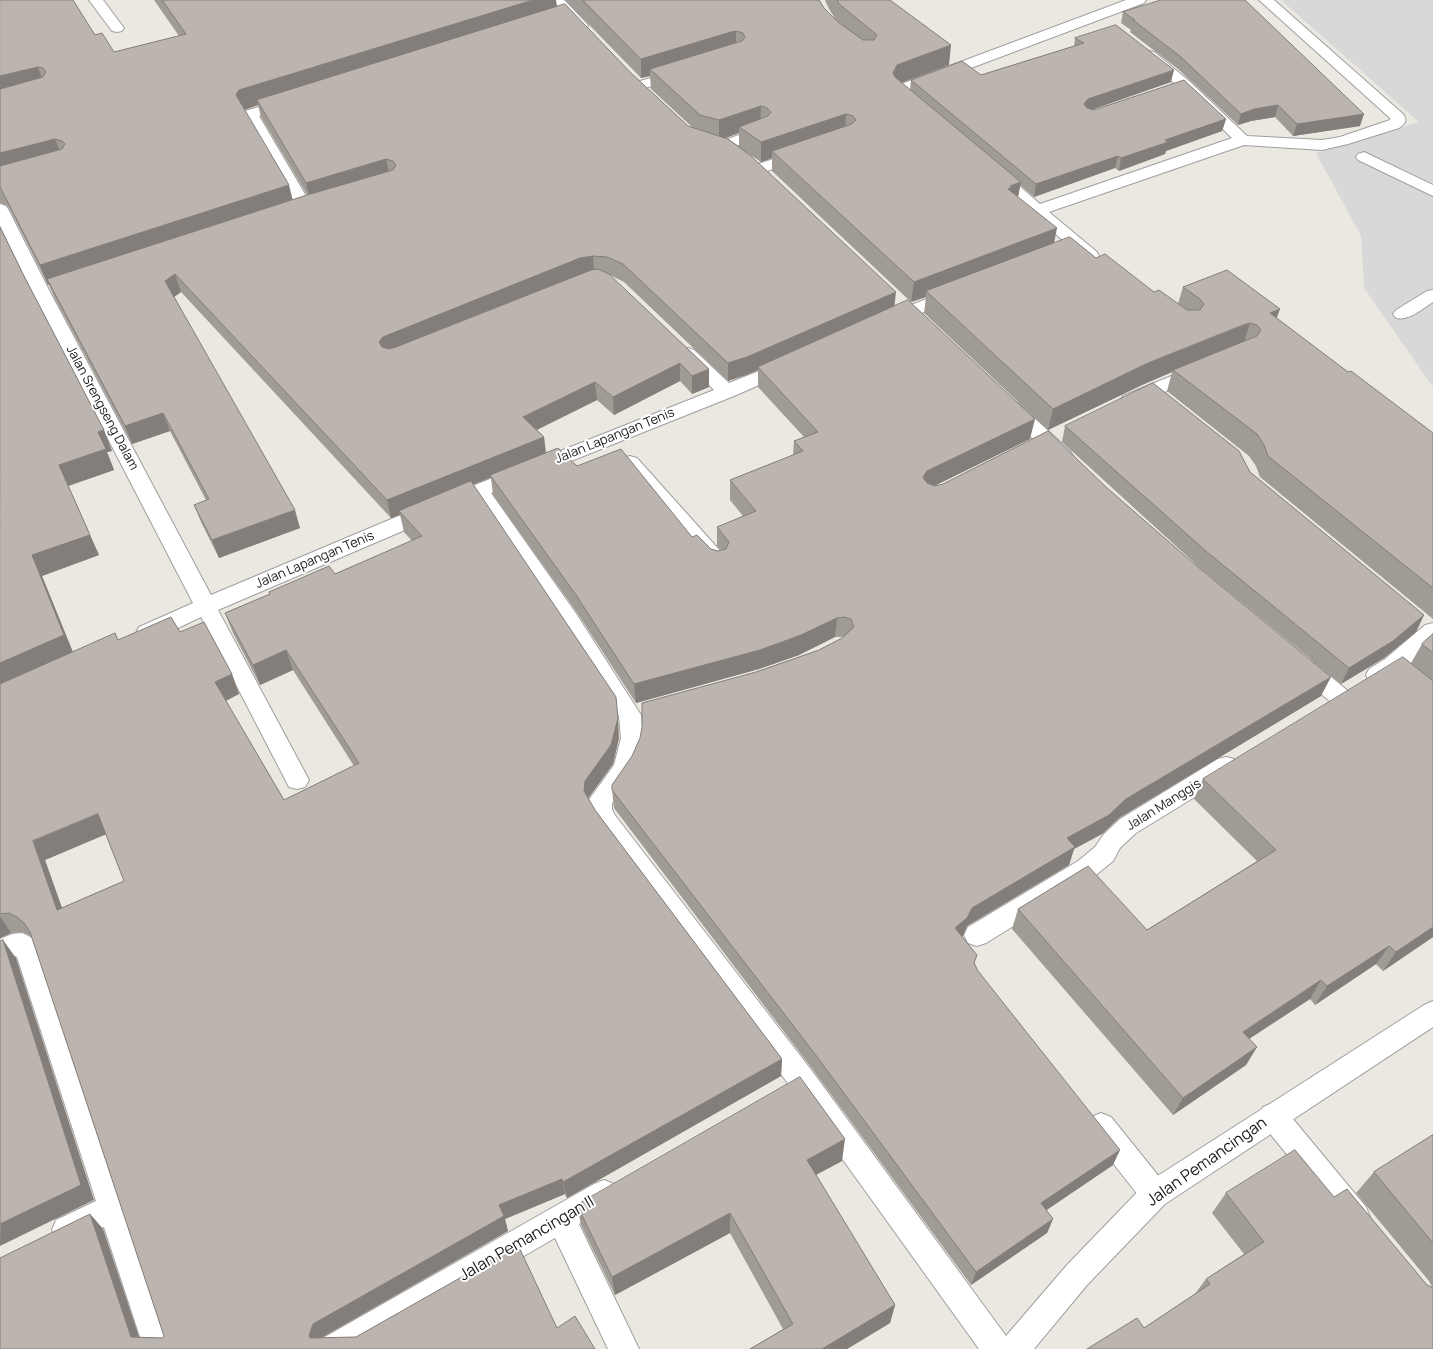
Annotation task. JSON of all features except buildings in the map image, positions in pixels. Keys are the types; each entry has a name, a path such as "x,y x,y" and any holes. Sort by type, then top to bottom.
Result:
{"street":[{"path":"96,0 117,28"},
{"path":"556,0 591,36"},
{"path":"923,113 899,93 901,89 1139,0"},
{"path":"1038,210 1243,140 1322,145 1359,137 1394,125 1398,122 1398,117 1266,0"},
{"path":"555,19 570,14"},
{"path":"1097,15 1110,25"},
{"path":"1141,49 1177,86 1243,140"},
{"path":"638,86 691,70"},
{"path":"303,97 250,114 305,209"},
{"path":"718,147 761,132"},
{"path":"703,144 735,152 770,180"},
{"path":"749,162 816,150"},
{"path":"1364,157 1433,191"},
{"path":"984,164 1038,210 1071,249 1104,265"},
{"name":"Jalan Srengseng Dalam","path":"0,209 49,292 206,606 297,780"},
{"path":"869,329 908,311 967,288"},
{"path":"1402,314 1433,295"},
{"path":"677,343 727,392"},
{"name":"Jalan Lapangan Tenis","path":"128,641 206,606 479,491 608,438 727,392 799,360"},
{"path":"1111,408 1150,390 1214,364"},
{"path":"1150,390 1169,405"},
{"path":"1000,397 1040,443 1075,467"},
{"path":"1040,443 1066,430"},
{"path":"608,438 718,562"},
{"path":"479,491 569,621 641,712 632,738 626,768 600,801 600,810 615,834 792,1086 997,1349"},
{"path":"1319,710 1340,698 1401,672 1429,628"},
{"path":"1291,656 1340,698"},
{"name":"Jalan Manggis","path":"977,935 1087,868 1104,854 1112,842 1128,826 1244,756"},
{"path":"0,950 22,944 28,951 159,1349"},
{"name":"Jalan Pemancingan","path":"1014,1349 1077,1275 1155,1194 1433,1013"},
{"path":"1086,1107 1155,1194"},
{"path":"1273,1116 1374,1238"},
{"name":"Jalan Pemancingan II","path":"334,1349 623,1183"},
{"path":"42,1242 112,1208"},
{"path":"561,1219 624,1349"}],"shaded area":[{"path":"1281,0 1433,0 1433,387 1364,288 1361,236 1316,153 1419,122"}]}
